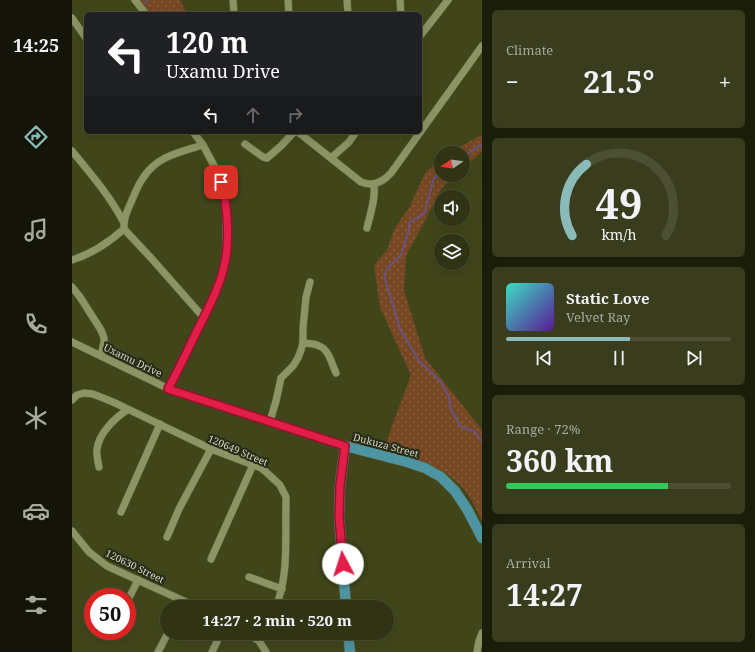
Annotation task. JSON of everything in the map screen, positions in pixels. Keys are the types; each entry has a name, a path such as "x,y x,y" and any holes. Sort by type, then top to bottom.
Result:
{"main road":[{"name":"Dukuza Street","path":"345,446 407,462 425,468 441,477 455,491 467,509 482,538"},
{"path":"345,446 340,485 339,516 345,600"},
{"path":"349,640 350,652"}],"street":[{"path":"135,0 144,12"},
{"path":"233,0 234,12"},
{"path":"288,0 289,12"},
{"path":"347,0 348,12"},
{"path":"400,0 401,12"},
{"path":"422,33 448,0"},
{"path":"72,18 84,35"},
{"path":"422,130 482,46"},
{"path":"168,389 204,318 220,279 226,251 227,232 224,192 218,174 203,145 195,134"},
{"path":"246,144 263,157 267,158 292,134"},
{"path":"301,134 362,182 366,184 374,184 381,182 391,173 419,134"},
{"path":"331,158 349,142 355,134"},
{"path":"123,221 140,184 146,173 152,167 172,154 203,145"},
{"path":"72,151 101,185 123,221 124,229 204,318"},
{"path":"367,228 375,191 374,184"},
{"path":"72,260 101,248 124,229"},
{"path":"270,421 281,378 293,366 298,358 303,343 306,297 310,282"},
{"path":"72,287 101,330 104,342 101,356"},
{"name":"Uxamu Drive","path":"72,342 168,389 345,446"},
{"path":"303,343 315,344 323,348 336,373"},
{"name":"120649 Street","path":"72,400 78,395 84,393 93,394 160,424 211,450 261,468 272,477 280,485 286,498 286,551 284,577 278,600"},
{"path":"99,467 96,450 98,442 108,427 118,416 127,410"},
{"path":"121,512 160,424"},
{"path":"167,537 179,509 211,450"},
{"path":"211,559 253,465"},
{"name":"120630 Street","path":"72,531 83,546 107,566 138,580 175,600"},
{"path":"249,577 282,590"},
{"path":"134,588 138,580"},
{"path":"476,652 482,633"},
{"path":"158,652 164,640"},
{"path":"212,652 218,640"},
{"path":"259,641 266,652"}],"shaded area":[{"path":"131,0 180,0 186,12 141,12"},
{"path":"482,135 482,151 470,162 470,146 461,146"},
{"path":"434,165 434,182 448,182 441,190 434,190 434,203 406,256 404,291 425,358 482,430 482,521 469,496 452,478 420,460 384,448 411,375 380,307 374,265 387,250 395,228 410,206 425,173"}],"waterway":[{"path":"470,152 482,144"},
{"path":"434,178 424,214 411,221 409,224 409,230 401,255 388,268 384,275 400,329 419,361 441,382 449,397 450,407 461,427 474,431 482,441"}],"route":[{"path":"221,182 224,192 227,232 224,266 212,300 168,389 345,446 340,485 339,516 343,564"}]}
